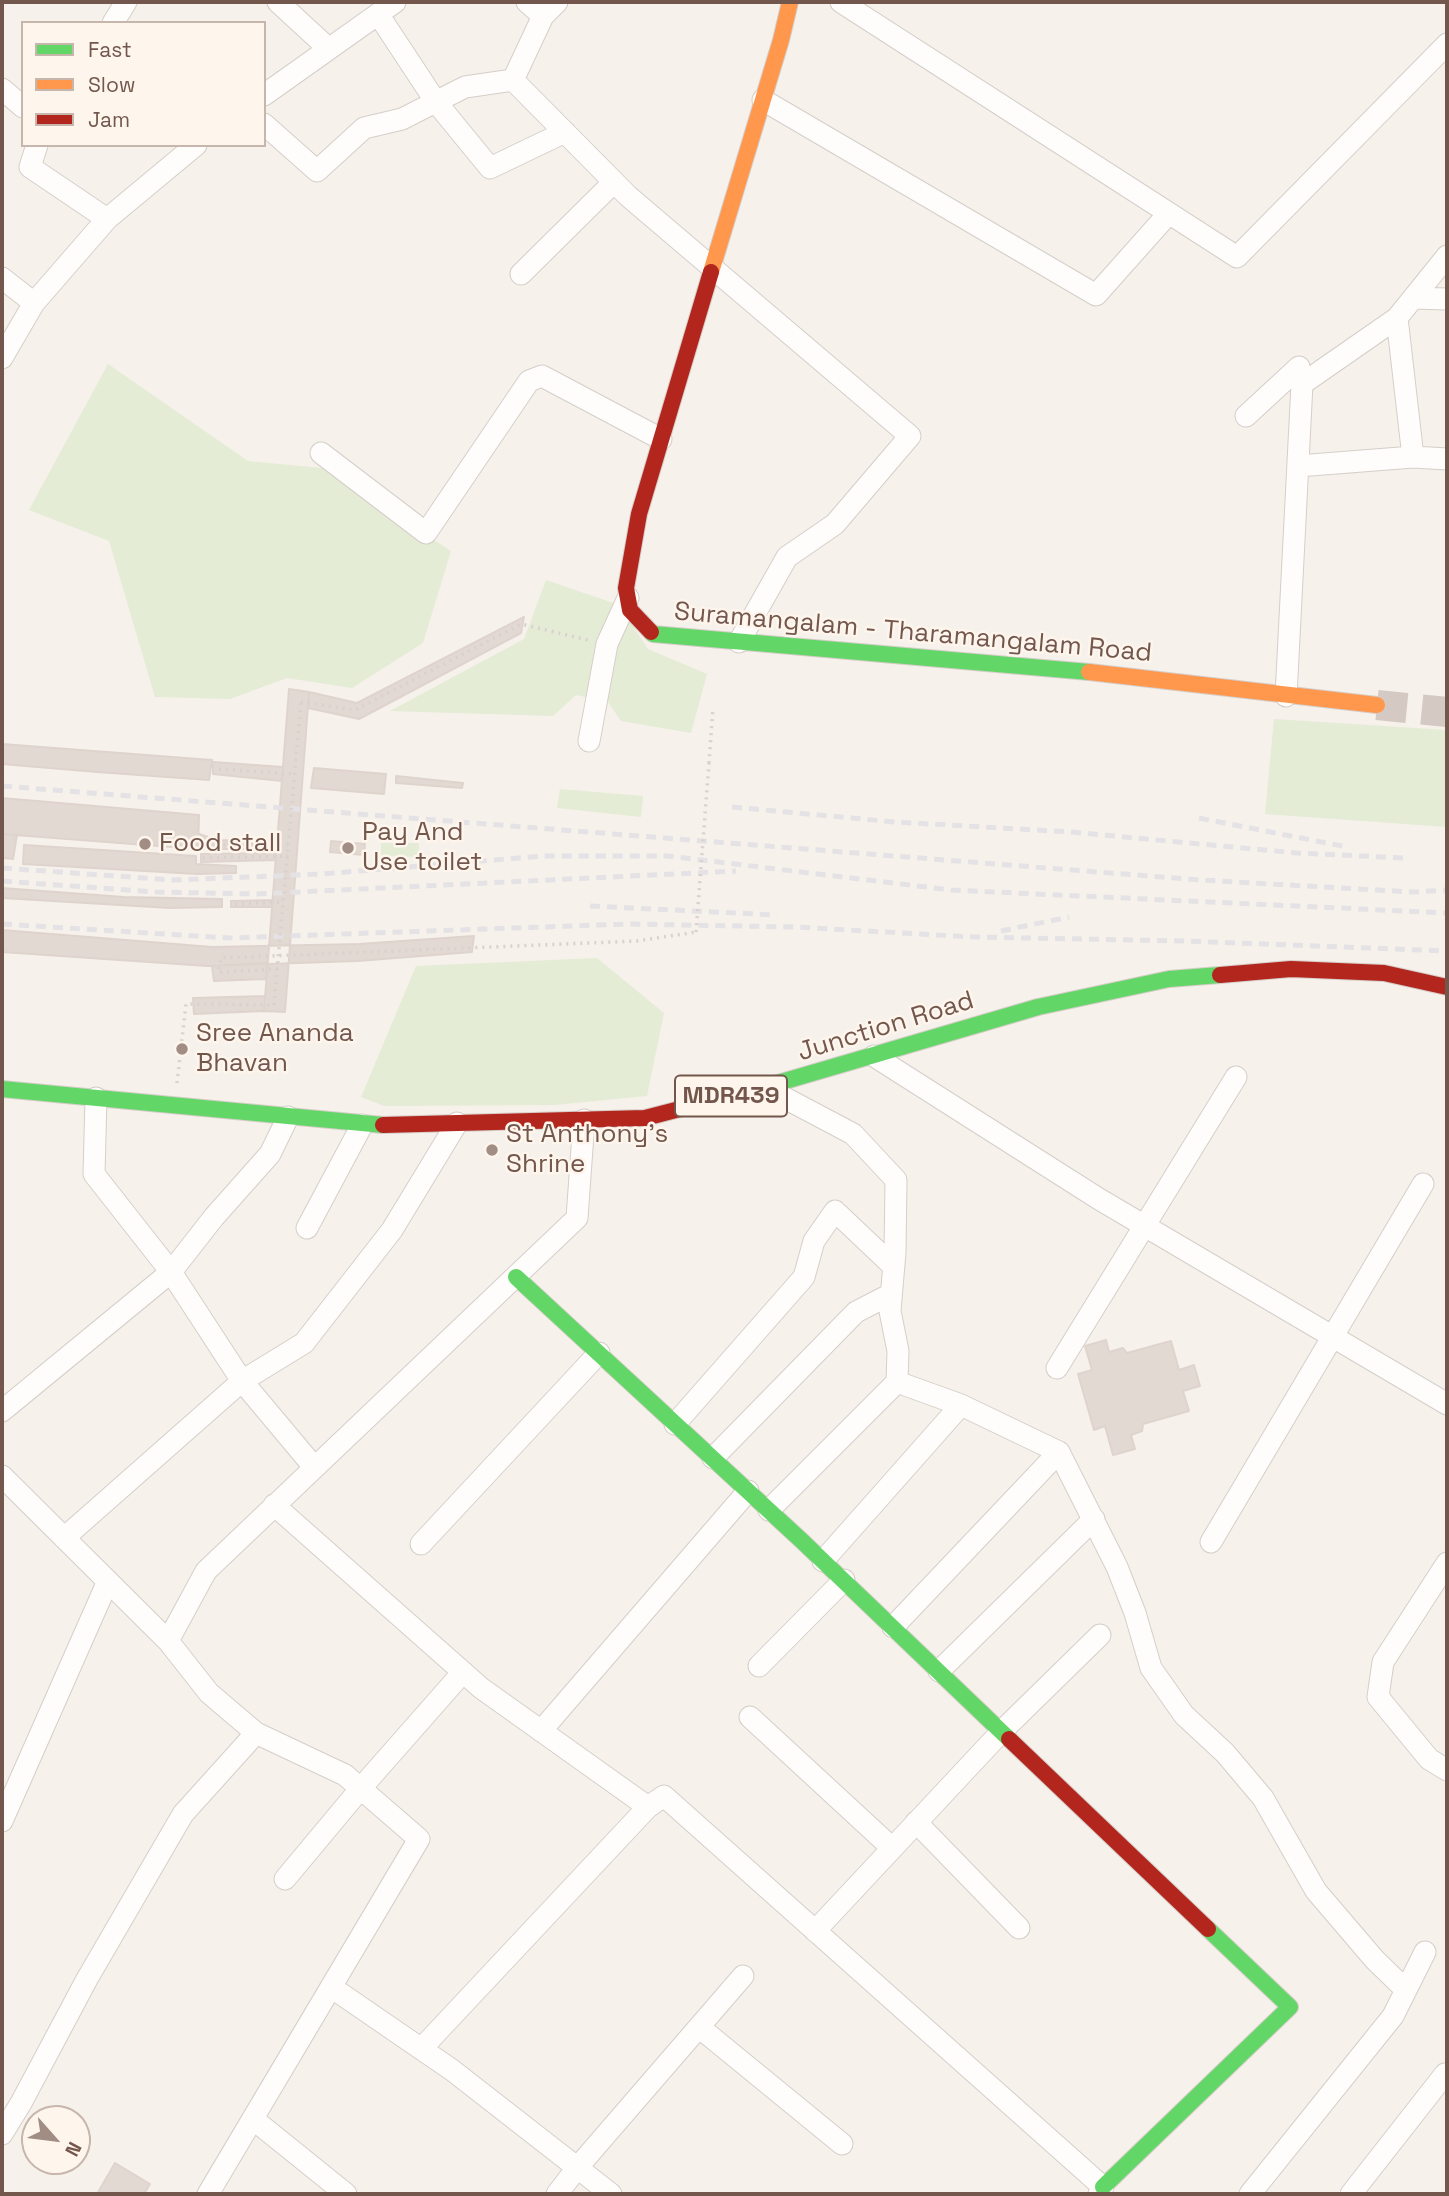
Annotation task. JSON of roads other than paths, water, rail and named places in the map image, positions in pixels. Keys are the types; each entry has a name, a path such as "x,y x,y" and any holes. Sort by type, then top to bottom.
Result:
{"main road":[{"path":"628,598 626,588 639,514 790,2"},
{"name":"Suramangalam - Tharamangalam Road","path":"628,598 630,610 653,634 1108,674 1377,705"},
{"name":"Junction Road","path":"2,1089 362,1125 645,1118 766,1088 1038,1007 1169,979 1291,969 1384,973 1447,987"},
{"path":"516,1277 844,1580 1290,2007 1101,2191"}],"street":[{"path":"114,21 126,2"},
{"path":"278,2 329,49"},
{"path":"513,80 550,9 527,2"},
{"path":"841,2 1237,257 1447,44"},
{"path":"266,94 386,8 436,102 490,168 565,132"},
{"path":"266,126 317,171 364,128 402,119 465,87 513,80"},
{"path":"513,80 614,181 910,436 835,524 787,557 739,642"},
{"path":"2,89 21,105"},
{"path":"763,100 1096,295 1169,213"},
{"path":"36,147 30,167 107,219"},
{"path":"2,358 34,303 107,219 194,147"},
{"path":"522,274 614,181"},
{"path":"1302,384 1397,318 1447,256"},
{"path":"2,278 34,303"},
{"path":"1413,298 1447,299"},
{"path":"1397,318 1413,457"},
{"path":"1246,416 1299,368 1302,384 1286,696"},
{"path":"321,453 426,533 529,381 542,376 661,439"},
{"path":"1298,466 1413,457 1447,459"},
{"path":"589,741 607,644 628,598"},
{"path":"874,1056 1144,1225 1447,1404"},
{"path":"1057,1368 1236,1077"},
{"path":"766,1088 853,1134 896,1180 890,1311 898,1351 897,1382 769,1510"},
{"path":"96,1098 94,1174 170,1272 242,1381 314,1467"},
{"path":"2,1411 170,1272 214,1216 270,1154 288,1117"},
{"path":"168,1641 206,1571 577,1218 584,1120"},
{"path":"64,1538 242,1381 304,1343 392,1230 457,1123"},
{"path":"307,1228 362,1125"},
{"path":"1211,1542 1423,1184"},
{"path":"676,1424 804,1276 814,1241 835,1210 894,1267"},
{"path":"713,1458 856,1312 891,1294"},
{"path":"421,1544 598,1353"},
{"path":"897,1382 961,1405 1059,1452 1094,1519 1135,1613 1151,1668 1184,1715 1225,1752 1263,1798 1316,1891 1406,1990"},
{"path":"823,1561 961,1405"},
{"path":"893,1627 1059,1452"},
{"path":"2,1476 168,1641 209,1693 256,1733 345,1775 419,1839 208,2194"},
{"path":"541,1731 748,1490"},
{"path":"274,1505 481,1688 648,1807"},
{"path":"939,1671 1094,1519"},
{"path":"1447,1563 1438,1597 1383,1662 1378,1696 1429,1759 1447,1770"},
{"path":"759,1666 844,1580"},
{"path":"2,1821 108,1581"},
{"path":"815,1931 1002,1731 1100,1635"},
{"path":"285,1879 463,1672"},
{"path":"750,1717 892,1848"},
{"path":"2,2134 87,1979 183,1814 256,1733"},
{"path":"421,2049 648,1807 664,1796 1101,2191"},
{"path":"916,1822 1019,1928"},
{"path":"1250,2194 1393,2016 1425,1952"},
{"path":"557,2194 743,1976"},
{"path":"331,1987 452,2070 611,2194"},
{"path":"699,2027 842,2144"},
{"path":"1351,2194 1445,2074"},
{"path":"253,2119 346,2194"}],"tunnel":[{"path":"1377,705 1447,712"}],"railway":[{"path":"2,786 1200,880 1413,892 1447,890"},
{"path":"732,807 895,822 1071,832 1297,853 1404,858"},
{"path":"1199,818 1347,847"},
{"path":"2,868 173,880 322,874 543,856 668,856 951,890 1447,913"},
{"path":"2,881 155,892 257,894 736,871"},
{"path":"590,906 777,915"},
{"path":"1001,931 1069,917"},
{"path":"2,924 229,938 628,924 795,927 974,937 1185,941 1447,951"}],"place":[{"name":"Food stall","path":"145,844"},
{"name":"Pay And Use toilet","path":"348,848"},
{"name":"Sree Ananda Bhavan","path":"182,1049"},
{"name":"St Anthony's Shrine","path":"492,1150"}]}
